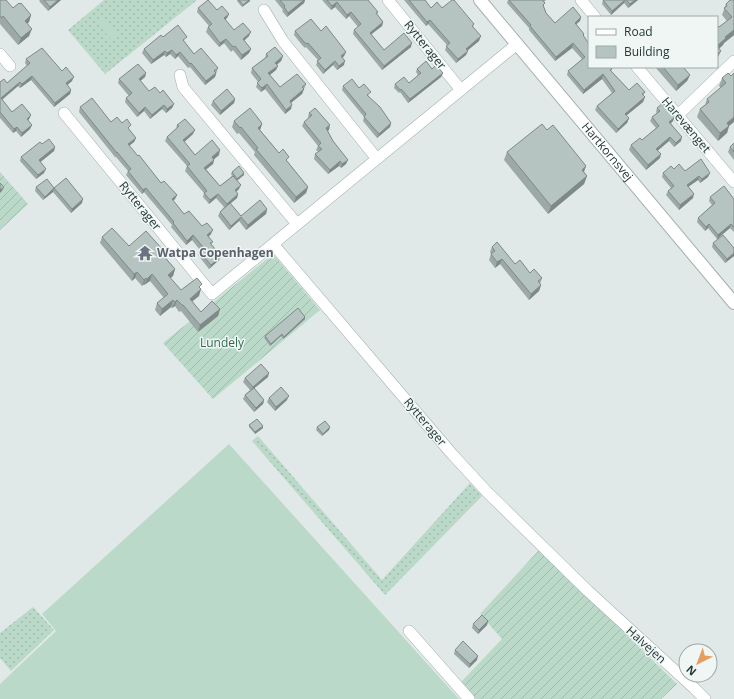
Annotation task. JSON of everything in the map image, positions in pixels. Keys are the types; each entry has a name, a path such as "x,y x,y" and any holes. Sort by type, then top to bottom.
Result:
{"street":[{"name":"Rytterager","path":"388,0 461,90"},
{"name":"Hartkornsvej","path":"480,0 734,303"},
{"path":"583,1 594,16"},
{"path":"264,10 272,26 283,41 377,159"},
{"name":"Rytterager","path":"64,113 212,294 517,44"},
{"path":"0,54 10,66"},
{"path":"678,115 734,61"},
{"name":"Harevænget","path":"638,68 734,182"},
{"path":"180,75 182,87 297,224"},
{"name":"Rytterager","path":"273,244 452,454 488,493 588,591"},
{"name":"Halvejen","path":"588,591 705,699"},
{"path":"409,631 469,699"}],"green space":[{"path":"104,0 197,0 105,74 68,30"},
{"path":"103,19 117,36 112,41 98,24"},
{"path":"0,172 28,204 0,230"},
{"name":"Lundely","path":"273,254 320,310 213,399 163,343"},
{"path":"258,436 382,580 470,483 482,496 385,595 252,441"},
{"path":"229,444 459,699 0,699 0,684 56,631 42,614"},
{"path":"539,550 677,684 661,699 476,699 461,682 502,639 480,614"},
{"path":"33,607 54,630 11,671 0,658 0,633"}],"building":[{"path":"0,0 6,0 13,8 21,3 31,15 25,21 32,29 21,38 3,16 2,18 0,16"},
{"path":"44,0 58,0 50,7"},
{"path":"208,0 217,10 222,6 229,14 224,18 234,30 243,23 251,32 243,39 251,49 242,55 235,46 233,47 226,39 220,43 208,27 212,24 198,8"},
{"path":"239,0 249,0 243,5"},
{"path":"280,0 304,0 288,13"},
{"path":"327,0 368,0 378,12 376,13 383,22 370,33 384,50 404,33 412,43 384,66 354,30 361,24 351,12 347,15 337,2 332,6"},
{"path":"409,0 425,0 431,8 437,2 442,8 454,0 474,24 472,26 481,36 466,49 468,51 458,59 446,46 450,43 430,20 427,22"},
{"path":"509,0 542,0 545,3 543,5 546,13 555,23 573,7 581,17 575,23 584,34 583,35 588,42 588,68 612,68 610,70 629,90 637,83 645,92 642,94 645,97 625,114 629,118 618,129 597,106 615,91 603,74 584,90 568,71 585,57 573,43 556,57 530,26 531,25"},
{"path":"603,0 625,0 612,11"},
{"path":"626,0 635,0 630,4"},
{"path":"730,0 734,0 734,30 718,45 718,26 719,27 732,17 724,8 727,6 726,4"},
{"path":"311,19 321,31 326,26 346,52 341,56 345,61 339,66 335,61 325,70 317,61 321,58 295,31"},
{"path":"178,25 187,37 183,40 194,54 201,48 218,68 214,71 216,73 206,81 180,52 176,55 172,50 167,53 165,51 153,60 144,49 161,35 163,37"},
{"path":"275,47 283,56 275,63 278,66 268,73 280,87 297,74 306,84 302,87 304,89 290,101 292,105 286,110 267,84 262,88 257,83 261,79 252,68 268,56 266,54"},
{"path":"42,48 62,71 66,67 74,77 66,83 71,90 55,103 32,76 22,84 20,82 1,98 12,112 22,104 31,115 27,119 32,125 22,133 17,127 14,129 0,112 0,82 4,79 7,83 30,63 26,59"},
{"path":"426,61 432,69 436,65 443,73 410,99 395,84 404,77 409,83 421,73 417,69"},
{"path":"138,64 146,73 139,79 149,91 155,87 160,93 163,90 174,104 167,109 164,105 152,115 145,107 139,113 126,98 132,93 119,79"},
{"path":"664,68 684,68 690,75 678,85"},
{"path":"728,73 731,76 734,73 734,117 727,123 729,126 720,133 700,109 709,102 707,99 726,83 722,78"},
{"path":"352,79 359,88 364,84 371,92 367,95 380,107 391,123 379,134 364,117 366,114 343,86"},
{"path":"227,89 235,99 221,111 213,101"},
{"path":"92,98 111,122 117,117 122,123 127,119 131,125 128,128 136,138 128,144 138,156 139,155 161,183 164,181 177,195 172,199 184,214 189,211 202,226 207,223 213,230 207,235 213,242 210,243 221,256 211,265 199,251 203,247 193,235 187,241 173,223 174,222 146,188 143,190 128,171 131,169 80,107"},
{"path":"663,103 675,117 669,122 682,137 676,143 670,137 656,149 661,154 648,165 631,145 640,138 642,140 659,126 652,117 660,111 657,108"},
{"path":"250,108 262,124 258,128 279,153 283,149 289,157 286,160 308,187 296,197 256,149 258,148 241,127 240,128 234,121"},
{"path":"315,108 330,125 326,128 333,141 348,160 342,164 340,161 330,170 315,154 322,149 318,146 321,143 304,122 312,115 309,113"},
{"path":"185,119 195,130 183,140 195,155 212,140 220,150 212,157 214,160 204,168 220,186 233,176 241,185 235,190 238,194 227,204 218,194 210,200 204,193 207,191 187,166 190,164 167,137 179,126 177,125"},
{"path":"542,124 547,130 553,125 586,166 582,170 587,176 551,206 507,152"},
{"path":"49,139 55,147 39,160 46,169 38,175 21,157 40,142 42,144"},
{"path":"734,143 734,152 730,147"},
{"path":"701,159 710,173 702,179 699,176 687,185 694,194 680,205 668,191 674,186 663,173 671,166 674,169 679,164 685,171"},
{"path":"239,166 244,173 237,179 232,172"},
{"path":"66,178 83,199 72,209 54,188"},
{"path":"47,179 54,188 45,197 36,187"},
{"path":"0,183 4,187 0,190"},
{"path":"724,186 734,199 734,227 731,224 718,235 709,224 706,227 698,218 715,203 710,197"},
{"path":"260,200 267,209 248,225 241,217 231,226 220,212 230,203 241,216"},
{"path":"112,228 129,246 146,231 163,250 160,252 175,269 168,275 181,290 197,278 202,284 199,287 201,289 190,299 201,312 212,301 220,309 200,325 177,300 175,302 173,300 162,309 157,303 168,294 152,274 144,280 137,272 134,274 102,237"},
{"path":"723,235 734,248 734,253 727,259 713,243"},
{"path":"497,242 515,264 520,260 530,273 534,269 542,278 538,281 541,285 531,294 502,259 497,262 491,254 495,251 492,247"},
{"path":"298,308 305,317 284,337 282,334 271,344 265,336"},
{"path":"261,364 269,373 253,387 245,378"},
{"path":"281,387 289,396 276,407 269,398"},
{"path":"254,388 264,400 256,408 245,395"},
{"path":"257,419 263,426 255,432 249,425"},
{"path":"325,421 330,427 323,434 317,427"},
{"path":"482,615 488,621 479,630 473,624"},
{"path":"463,641 478,656 470,664 455,650"}],"place":[{"name":"Watpa Copenhagen","path":"145,253"}]}
